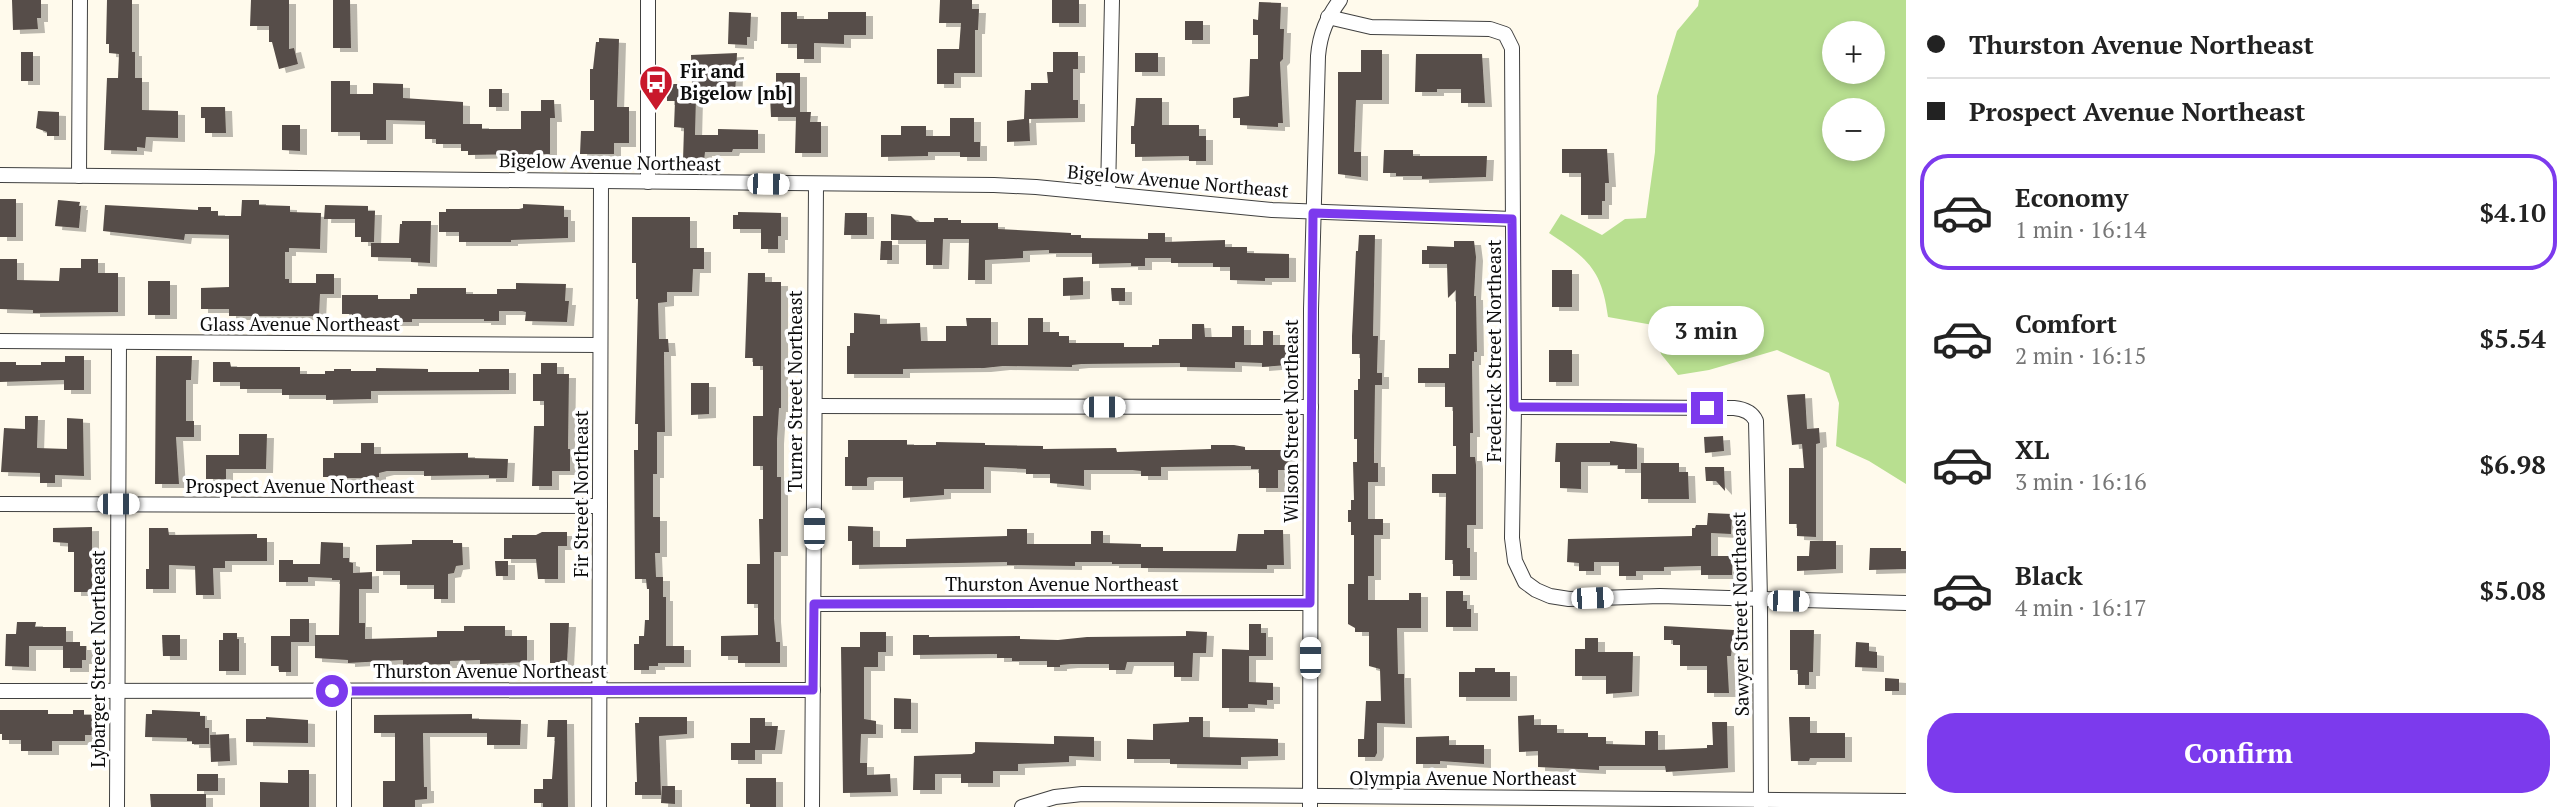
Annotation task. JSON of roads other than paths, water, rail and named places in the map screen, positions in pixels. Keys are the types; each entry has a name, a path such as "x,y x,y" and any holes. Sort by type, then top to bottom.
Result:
{"street":[{"path":"79,176 80,0"},
{"path":"648,0 648,182"},
{"path":"1108,194 1112,0"},
{"name":"Wilson Street Northeast","path":"1310,802 1313,213 1318,56 1320,37 1328,17 1340,0"},
{"name":"Frederick Street Northeast","path":"1328,17 1371,27 1490,29 1505,34 1512,48 1512,538 1515,561 1525,582 1543,593 1569,599 1660,596 1760,600"},
{"name":"Bigelow Avenue Northeast","path":"0,175 1004,186 1313,213 1512,219"},
{"name":"Fir Street Northeast","path":"598,807 601,181"},
{"name":"Turner Street Northeast","path":"812,807 816,184"},
{"name":"Glass Avenue Northeast","path":"0,341 600,345"},
{"name":"Lybarger Street Northeast","path":"117,807 119,342"},
{"path":"814,406 1311,407"},
{"name":"Sawyer Street Northeast","path":"1514,407 1734,408 1749,412 1756,421 1761,803"},
{"name":"Prospect Avenue Northeast","path":"0,504 600,506"},
{"path":"1760,600 1906,603"},
{"name":"Thurston Avenue Northeast","path":"814,604 1310,603"},
{"name":"Thurston Avenue Northeast","path":"0,691 813,690"},
{"path":"344,691 344,807"},
{"name":"Olympia Avenue Northeast","path":"1022,807 1055,797 1082,794 1310,802 1906,801"}],"place":[{"name":"Fir and Bigelow [nb]","path":"656,112"}]}
